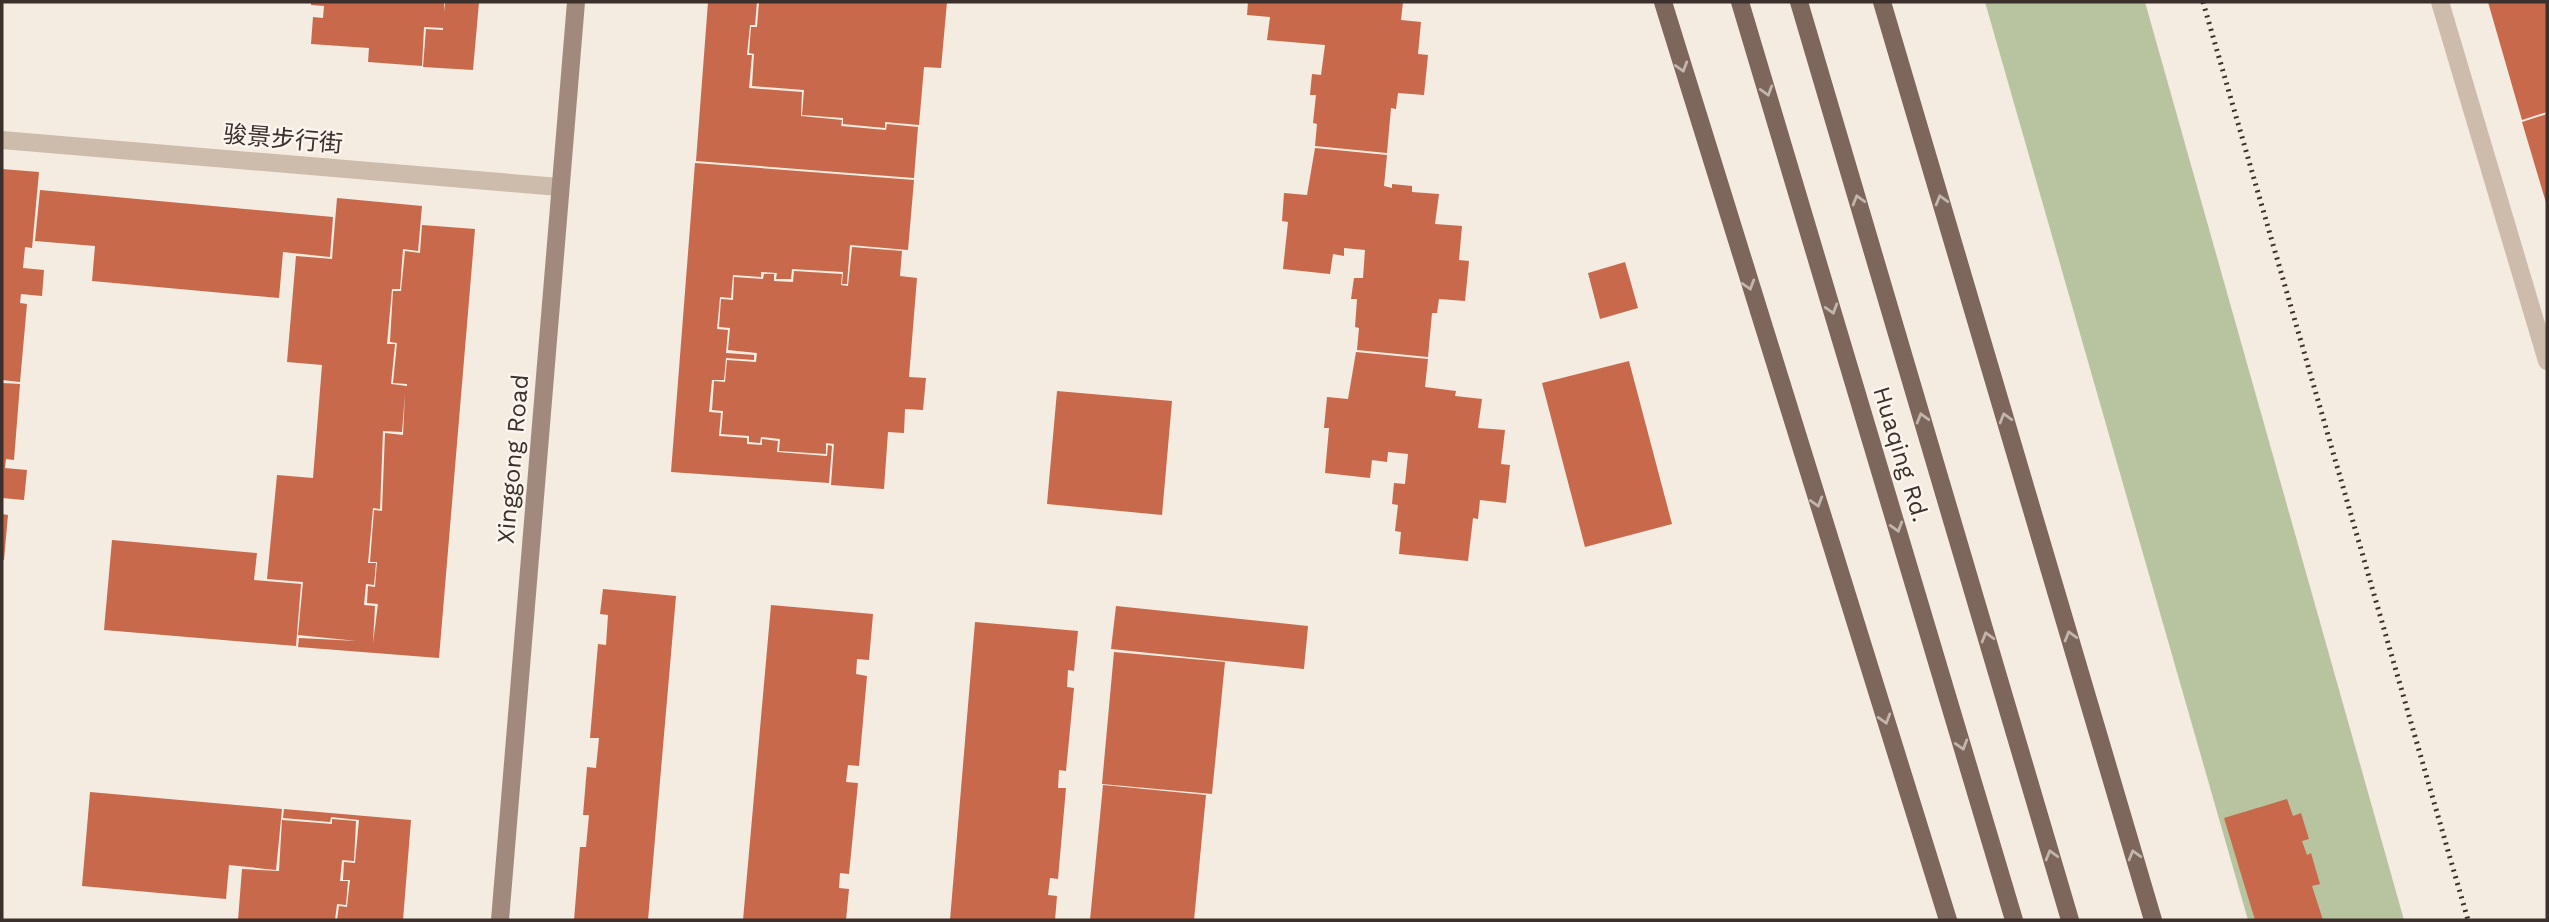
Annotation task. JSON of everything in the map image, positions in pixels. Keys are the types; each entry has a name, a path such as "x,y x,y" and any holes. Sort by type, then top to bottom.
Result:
{"main road":[{"path":"1662,2 1948,920"},
{"name":"Huaqing Rd.","path":"1741,2 2014,920"},
{"name":"Huaqing Rd.","path":"1799,2 2070,920"},
{"path":"1882,2 2153,920"}],"street":[{"name":"Xinggong Road","path":"500,920 576,2"},
{"path":"2440,2 2547,361"},
{"name":"骏景步行街","path":"2,140 559,187"}],"green space":[{"path":"1985,2 2145,2 2404,920 2248,920"}],"building":[{"path":"311,2 444,2 444,12 445,2 479,2 473,70 423,67 426,29 443,28 424,27 422,66 368,62 369,48 311,44 313,17 323,18 324,6 311,5"},
{"path":"708,2 757,2 755,25 750,25 747,55 752,55 749,88 802,92 801,116 842,120 841,126 886,130 887,124 918,127 914,178 696,161"},
{"path":"759,2 947,2 941,68 924,67 919,125 885,122 885,128 843,124 843,118 802,115 804,90 752,86 754,54 749,53 751,27 757,27"},
{"path":"1248,2 1403,2 1401,20 1421,22 1418,54 1428,55 1424,95 1398,93 1396,109 1391,108 1387,153 1315,146 1317,124 1313,123 1316,95 1310,95 1312,74 1321,75 1325,45 1267,40 1270,17 1247,15"},
{"path":"2488,2 2547,2 2547,112 2522,120"},
{"path":"2547,114 2547,206 2522,122"},
{"path":"1315,148 1387,155 1384,186 1412,186 1412,192 1439,194 1435,224 1462,226 1459,260 1469,261 1465,301 1439,299 1437,313 1432,313 1428,357 1357,350 1357,299 1351,299 1354,278 1363,278 1365,250 1344,248 1344,256 1333,254 1330,274 1283,269 1288,222 1282,221 1284,193 1307,195"},
{"path":"695,163 914,180 908,250 850,245 847,284 842,284 843,272 792,269 791,279 776,279 777,273 761,272 761,277 733,275 731,298 720,297 717,329 728,330 726,353 754,355 754,360 726,358 724,380 712,380 709,412 721,413 719,436 747,438 747,444 762,445 762,439 778,441 777,452 827,456 828,445 832,446 829,483 671,472"},
{"path":"2,169 39,172 32,248 25,247 23,268 44,270 42,296 21,294 20,303 27,304 20,382 2,380"},
{"path":"40,190 333,217 330,257 283,252 279,298 92,281 95,246 35,241"},
{"path":"337,198 422,206 418,251 403,249 400,289 392,289 387,344 395,344 391,384 407,386 393,383 397,343 390,342 393,291 401,291 405,251 420,253 422,225 475,229 439,658 298,647 299,638 357,641 298,635 303,582 267,579 277,475 313,478 322,365 287,362 296,256 332,259","holes":["405,394 403,435 385,433 382,511 374,510 370,562 377,562 375,587 368,586 367,603 378,604 373,643 375,606 364,605 366,584 374,585 376,563 368,563 373,508 380,509 383,431 402,432"]},
{"path":"852,247 902,251 900,276 917,278 909,377 926,378 923,410 905,409 904,433 888,432 884,489 831,485 834,444 826,443 826,454 779,451 780,439 761,437 760,443 749,442 749,436 721,434 723,411 712,410 714,381 725,382 727,360 756,362 757,353 728,350 730,328 719,327 721,299 733,300 734,277 763,279 764,274 774,274 774,281 793,282 794,271 842,274 841,285 848,286"},
{"path":"1625,262 1638,308 1600,319 1588,273"},
{"path":"1356,352 1428,359 1425,387 1456,391 1455,396 1482,399 1478,428 1505,430 1501,464 1510,465 1506,503 1480,500 1478,519 1473,518 1468,561 1399,554 1401,532 1395,531 1398,505 1392,504 1394,483 1405,484 1408,454 1388,452 1387,462 1372,460 1370,478 1325,473 1329,428 1324,428 1327,397 1348,399"},
{"path":"1629,361 1672,524 1585,547 1542,383"},
{"path":"2,383 20,384 14,460 6,459 5,468 27,470 24,500 2,498"},
{"path":"1057,391 1172,401 1162,515 1047,504"},
{"path":"2,514 8,515 4,560 2,560"},
{"path":"112,540 257,553 254,580 301,584 296,646 104,630"},
{"path":"603,589 676,596 648,920 574,920 580,847 586,847 589,815 583,815 587,767 596,768 599,738 590,738 598,644 606,645 608,615 600,614"},
{"path":"771,605 873,614 869,660 857,659 856,674 867,676 859,766 848,765 846,782 858,783 849,874 840,873 839,888 849,889 846,920 743,920"},
{"path":"1116,606 1308,626 1304,669 1111,649"},
{"path":"975,622 1078,631 1074,671 1068,670 1067,687 1074,688 1066,771 1059,770 1058,788 1066,788 1058,879 1050,878 1048,895 1057,896 1055,920 950,920"},
{"path":"1114,652 1225,662 1212,794 1102,784"},
{"path":"1103,785 1206,795 1194,920 1090,920"},
{"path":"90,792 282,809 276,870 229,865 226,899 82,886"},
{"path":"2287,799 2293,816 2301,813 2309,839 2302,841 2307,855 2311,853 2320,884 2312,886 2323,920 2255,920 2224,818"},
{"path":"284,809 411,820 403,920 337,920 339,906 347,907 350,880 343,880 344,862 355,863 359,820 331,817 330,822 283,818"},
{"path":"332,819 356,821 354,861 342,860 340,881 348,881 346,905 337,904 335,920 238,920 242,869 279,871 282,820 332,824"}],"railway":[{"path":"2203,2 2468,920"}]}
